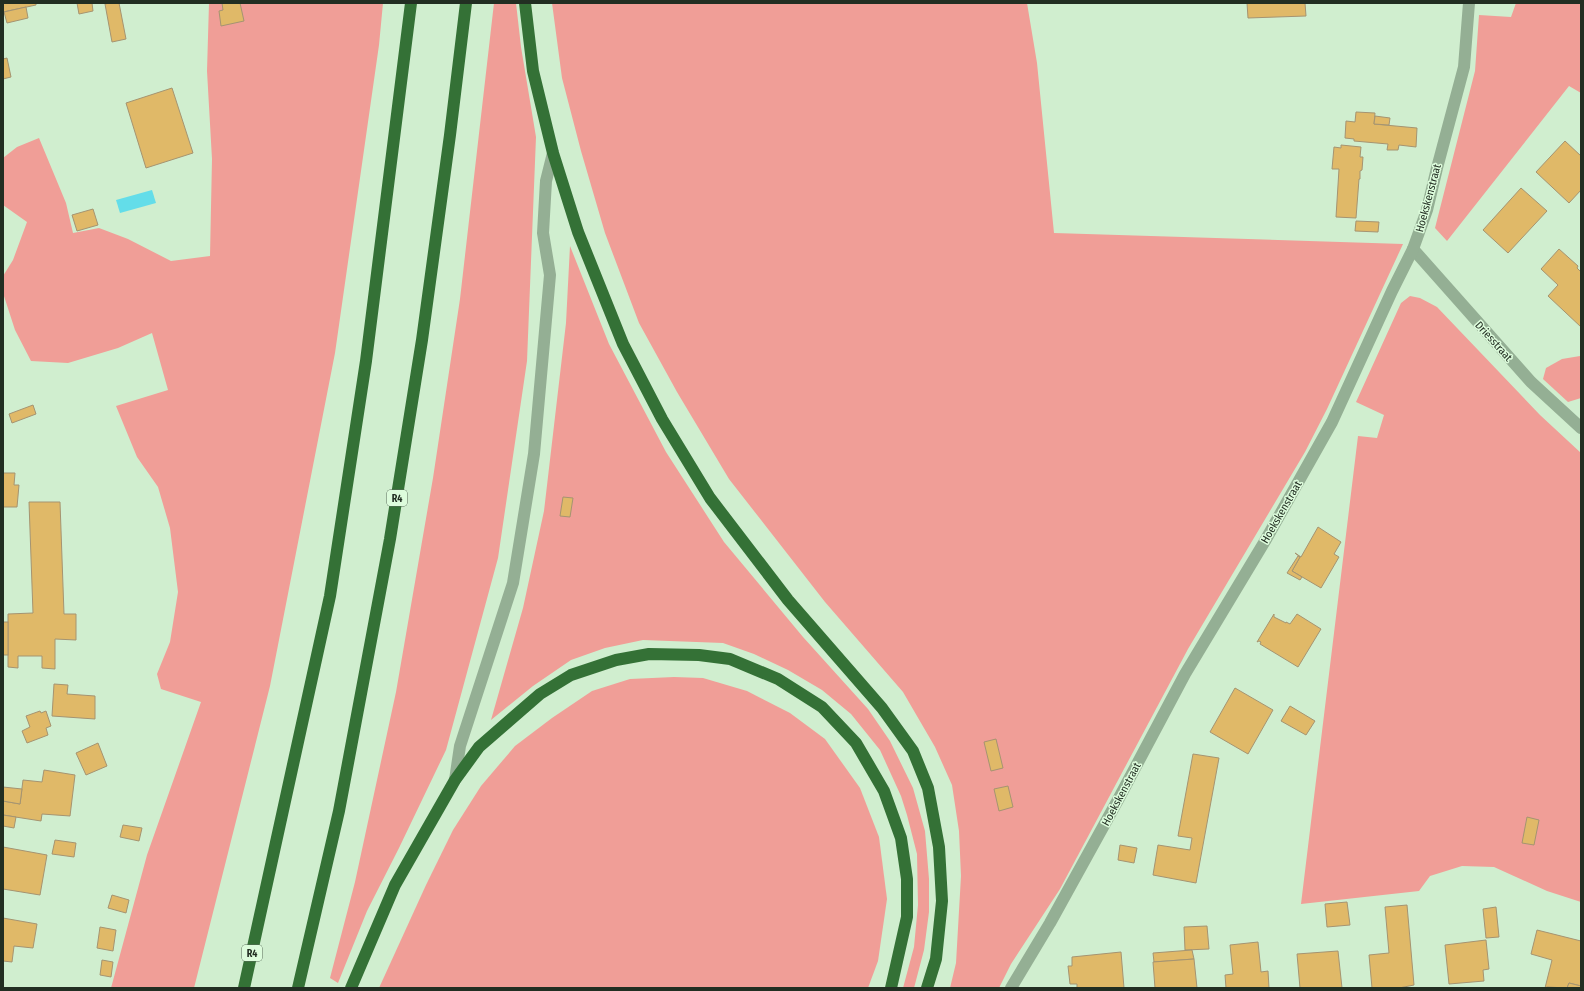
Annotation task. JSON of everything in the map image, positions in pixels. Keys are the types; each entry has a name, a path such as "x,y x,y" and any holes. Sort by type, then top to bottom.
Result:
{"highway":[{"name":"R4","path":"244,988 330,596 366,361 411,3"},
{"name":"R4","path":"298,988 339,811 390,539 422,340 450,135 466,3"},
{"path":"526,3 533,71 553,153 578,232 623,344 662,419 710,498 788,600 882,708 913,751 928,788 939,847 942,901 936,959 927,988"},
{"path":"351,988 395,885 455,780 479,747 540,694 571,675 616,660 650,654 700,654 730,659 778,679 822,707 856,743 886,798 901,838 907,879 907,917 891,988"}],"street":[{"name":"Hoekskenstraat","path":"1011,988 1050,923 1116,805 1185,674 1265,541 1332,422 1413,249 1427,210 1450,115 1464,67 1469,3"},
{"path":"455,780 460,746 513,583 534,454 550,275 543,233 546,181 553,153"},
{"name":"Driesstraat","path":"1413,249 1531,382 1581,428"}],"shaded area":[{"path":"209,3 383,3 379,45 335,353 270,686 194,988 111,988 147,855 201,702 161,689 157,674 170,642 178,592 170,528 158,487 137,457 116,406 168,390 152,333 118,348 68,363 31,361 15,330 3,293 3,276 13,260 27,222 3,205 3,158 17,147 39,138 66,203 73,233 99,228 128,239 171,261 210,256 212,159 207,71"},
{"path":"494,3 516,3 521,47 536,137 527,361 498,558 446,750 367,911 338,983 330,978 355,882 396,692 433,478 460,299"},
{"path":"552,3 1027,3 1037,63 1054,233 1403,244 1327,409 1305,452 1188,649 1060,889 1011,964 999,988 950,988 956,963 961,876 959,831 952,785 935,747 903,692 825,602 729,479 677,392 639,323 605,233 581,151 562,78"},
{"path":"1516,3 1581,3 1581,93 1569,86 1447,241 1435,228 1475,71 1479,15 1511,17"},
{"path":"570,246 609,344 666,452 724,542 803,637 868,709 890,741 913,788 925,831 929,879 929,912 924,950 914,988 903,988 914,947 918,905 917,854 907,815 901,796 880,750 851,714 822,690 788,670 754,654 723,643 643,640 605,648 571,660 533,686 491,720 523,608 544,511 566,323"},
{"path":"1410,296 1420,298 1437,307 1540,415 1581,453 1581,902 1547,891 1494,867 1462,866 1430,876 1419,891 1301,904 1358,436 1377,438 1384,415 1356,402 1401,303"},
{"path":"1580,356 1581,398 1568,402 1543,379 1546,368 1562,359"},
{"path":"674,677 703,678 747,691 790,713 825,739 860,788 879,837 887,899 878,961 868,988 379,988 453,830 481,786 515,746 552,718 592,691 630,679"}],"water":[{"path":"152,190 156,203 120,213 116,200"}],"building":[{"path":"3,3 36,3 36,5 3,12"},
{"path":"77,3 92,3 93,11 79,14"},
{"path":"119,3 126,39 112,42 105,4"},
{"path":"222,3 240,3 244,21 221,26 219,11 223,10"},
{"path":"1247,3 1305,3 1306,16 1248,18"},
{"path":"26,7 28,18 7,23 4,12"},
{"path":"7,58 11,77 3,79 3,59"},
{"path":"172,88 193,153 146,168 126,103"},
{"path":"1356,112 1375,113 1374,124 1417,128 1416,147 1399,145 1398,150 1387,150 1388,144 1354,141 1354,139 1345,138 1346,121 1355,122"},
{"path":"1375,116 1390,118 1389,125 1374,124"},
{"path":"1565,141 1581,156 1581,190 1569,203 1536,172"},
{"path":"1341,145 1361,147 1360,157 1363,157 1362,170 1360,171 1359,179 1356,218 1336,217 1339,169 1332,169 1334,147 1341,148"},
{"path":"1521,188 1547,211 1508,253 1483,230"},
{"path":"93,209 98,225 77,231 72,215"},
{"path":"1356,221 1379,222 1378,232 1355,231"},
{"path":"1559,249 1578,266 1577,268 1581,272 1581,327 1548,296 1558,285 1541,269"},
{"path":"33,405 36,414 12,423 9,414"},
{"path":"3,473 15,473 14,485 19,485 17,507 3,507"},
{"path":"563,497 573,498 570,517 560,516"},
{"path":"29,502 60,502 64,614 76,614 76,640 55,639 55,669 42,668 42,656 18,656 18,668 8,667 8,614 33,613"},
{"path":"1318,527 1341,542 1334,554 1339,557 1321,588 1292,571 1300,557 1295,553 1301,557"},
{"path":"1298,556 1300,557 1292,571 1302,577 1300,580 1287,573"},
{"path":"1274,614 1274,617 1290,624 1297,614 1321,629 1298,667 1260,644 1261,642 1257,642"},
{"path":"3,622 8,622 8,655 3,655"},
{"path":"54,684 68,685 67,694 95,696 95,719 52,716"},
{"path":"1235,688 1273,710 1248,754 1210,732"},
{"path":"1290,706 1315,721 1306,735 1281,721"},
{"path":"40,711 41,713 46,711 51,726 46,728 48,735 27,743 22,731 30,727 26,716"},
{"path":"996,739 1003,768 991,771 984,742"},
{"path":"98,743 107,766 86,775 76,753"},
{"path":"1193,754 1219,758 1196,883 1153,875 1158,845 1190,850 1192,838 1178,836"},
{"path":"44,770 75,775 70,816 42,814 41,821 3,815 3,801 20,804 23,780 42,782"},
{"path":"1008,786 1013,807 999,811 994,789"},
{"path":"3,787 22,789 20,804 3,801"},
{"path":"3,815 16,817 14,828 3,826"},
{"path":"1527,817 1539,820 1534,845 1522,843"},
{"path":"123,825 142,828 139,841 120,837"},
{"path":"55,840 76,843 74,857 52,854"},
{"path":"1120,845 1137,848 1134,863 1118,860"},
{"path":"3,847 47,855 40,895 3,889"},
{"path":"112,895 129,900 126,913 108,908"},
{"path":"1347,902 1350,925 1327,927 1325,904"},
{"path":"1407,905 1414,985 1399,988 1372,988 1369,955 1389,953 1385,907"},
{"path":"1496,907 1499,937 1486,938 1483,909"},
{"path":"3,918 37,924 33,948 14,946 12,962 3,961"},
{"path":"1207,926 1209,949 1185,950 1184,927"},
{"path":"100,927 116,930 113,951 97,948"},
{"path":"1537,930 1581,941 1581,986 1569,983 1567,988 1545,988 1552,960 1531,954"},
{"path":"1486,940 1489,969 1483,970 1484,981 1449,984 1445,945"},
{"path":"1258,942 1261,972 1268,971 1269,988 1226,988 1225,975 1233,974 1230,945"},
{"path":"1192,950 1194,959 1154,962 1153,953"},
{"path":"1338,951 1342,988 1300,988 1297,954"},
{"path":"1121,952 1124,988 1077,988 1077,984 1070,984 1068,966 1072,966 1072,957"},
{"path":"1194,959 1197,988 1155,988 1153,962"},
{"path":"102,960 113,962 111,977 100,975"},
{"path":"1569,983 1581,986 1581,988 1567,988"}]}
